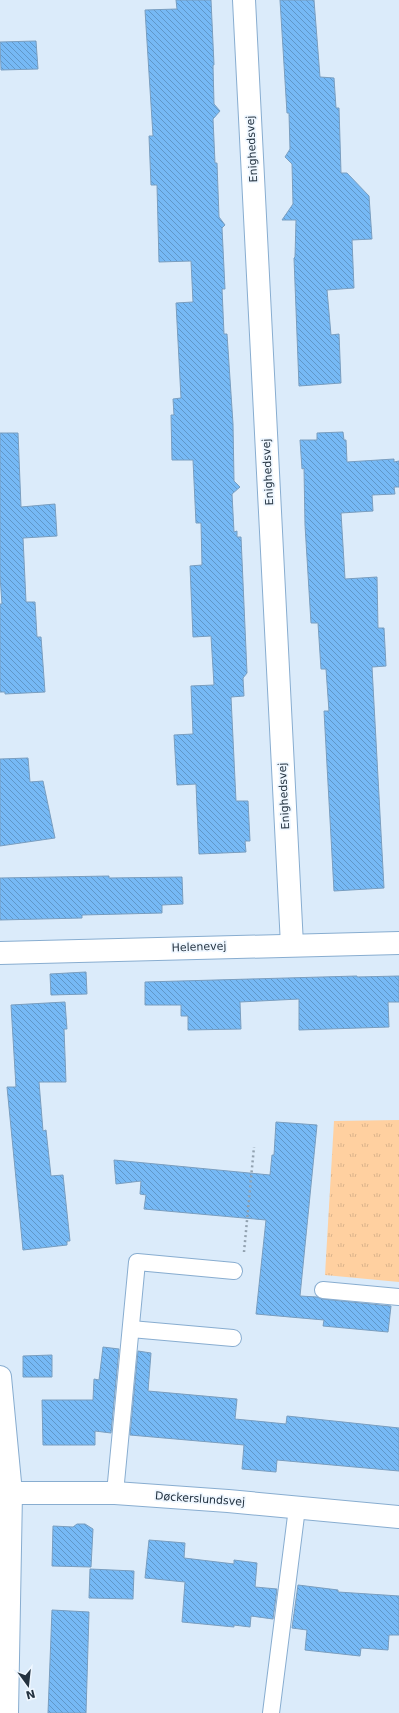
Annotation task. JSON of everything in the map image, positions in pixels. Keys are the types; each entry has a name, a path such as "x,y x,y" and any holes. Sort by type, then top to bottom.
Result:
{"street":[{"name":"Enighedsvej","path":"244,0 292,945"},
{"name":"Helenevej","path":"0,953 399,943"},
{"path":"0,1377 6,1493 6,1713"},
{"name":"Døckerslundsvej","path":"6,1493 115,1493 399,1518"}],"lane":[{"path":"115,1493 137,1262 234,1271"},
{"path":"323,1290 399,1297"},
{"path":"131,1329 233,1338"},
{"path":"271,1713 298,1508"}],"path":[{"path":"244,1256 254,1147"}],"green space":[{"path":"399,1120 399,1282 325,1275 334,1121"}],"building":[{"path":"176,0 211,0 214,104 220,111 213,119 215,163 217,163 219,217 225,225 222,228 225,289 222,289 224,334 227,334 233,424 234,481 240,487 232,494 234,532 237,531 237,537 241,537 247,673 243,678 244,696 231,697 236,801 248,801 250,841 245,841 246,852 199,854 196,784 177,785 174,735 193,734 191,686 214,685 211,636 193,637 190,566 202,565 201,523 196,523 193,460 172,460 171,415 174,415 173,399 181,398 176,303 193,302 191,261 159,262 157,185 151,185 149,136 153,136 145,10 177,9"},
{"path":"280,0 314,0 320,77 334,78 336,108 339,108 341,173 347,173 369,196 372,239 352,240 354,288 327,290 331,335 339,334 341,383 299,386 294,258 296,220 282,220 293,204 292,164 285,157 290,149 289,113 287,113"},
{"path":"36,41 38,69 1,70 0,42"},
{"path":"343,432 344,440 346,440 347,462 394,459 394,462 399,461 399,487 394,487 395,494 372,495 373,511 341,513 345,579 377,577 378,628 384,628 386,666 372,667 384,888 334,891 324,711 329,711 326,669 321,669 318,623 311,623 305,525 304,468 302,469 300,440 317,440 317,433"},
{"path":"0,433 18,433 21,507 55,504 57,536 23,538 26,602 35,602 37,637 41,637 45,692 5,694 5,692 0,692 0,604 2,604 0,576"},
{"path":"28,758 30,782 43,781 55,838 0,846 0,759"},
{"path":"109,876 109,878 182,877 183,904 162,905 162,913 82,915 82,918 0,920 0,878"},
{"path":"86,972 87,994 51,995 50,974"},
{"path":"399,976 399,1002 388,1002 389,1027 299,1030 299,999 240,1002 241,1029 188,1030 188,1016 181,1016 181,1005 145,1005 145,982"},
{"path":"65,1002 67,1029 64,1029 66,1082 39,1082 43,1131 46,1130 51,1176 63,1175 70,1241 67,1241 67,1245 23,1250 7,1087 16,1087 11,1005"},
{"path":"276,1122 317,1125 300,1296 391,1306 388,1332 323,1326 324,1320 256,1314 266,1220 144,1209 146,1195 140,1194 141,1181 116,1184 114,1160 270,1175 272,1155 274,1155"},
{"path":"103,1347 119,1349 111,1433 95,1431 95,1445 43,1445 42,1400 93,1400 94,1379 99,1380"},
{"path":"138,1351 151,1353 148,1391 237,1399 235,1419 286,1424 287,1416 399,1428 399,1471 277,1460 276,1472 242,1469 244,1445 130,1435"},
{"path":"52,1355 52,1377 23,1377 23,1356"},
{"path":"77,1524 85,1524 93,1529 91,1567 52,1566 53,1526 73,1527"},
{"path":"149,1540 185,1543 184,1558 234,1564 234,1560 257,1563 255,1587 277,1589 273,1619 251,1616 250,1627 182,1622 185,1582 145,1578"},
{"path":"90,1569 134,1571 133,1599 89,1598"},
{"path":"298,1585 338,1590 338,1592 399,1596 399,1635 389,1635 388,1650 361,1648 360,1656 305,1650 307,1630 292,1628"},
{"path":"52,1610 89,1612 86,1713 48,1713"}]}
